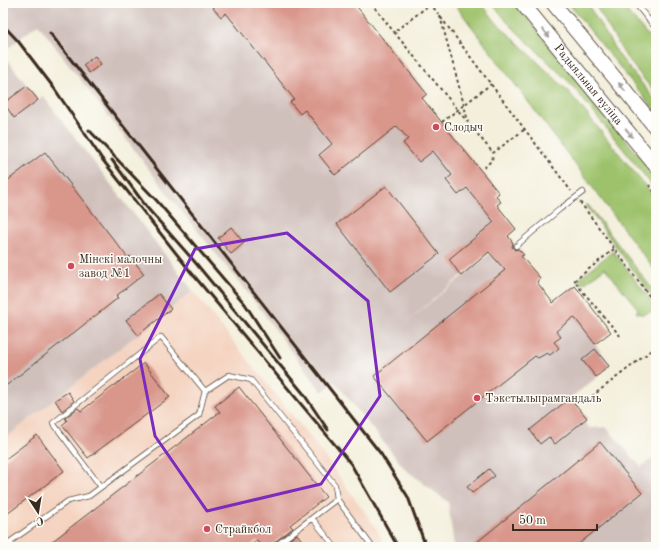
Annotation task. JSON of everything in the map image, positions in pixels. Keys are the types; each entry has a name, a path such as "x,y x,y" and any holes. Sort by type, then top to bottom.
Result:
{"main road":[{"name":"Радыяльная вуліца","path":"522,3 656,166"},
{"name":"Радыяльная вуліца","path":"553,3 656,128"}],"lane":[{"path":"635,3 655,26"},
{"path":"516,246 583,192"},
{"path":"101,487 53,423 161,337 205,391"},
{"path":"3,547 68,501 89,496 199,415 205,391 229,375 251,380 335,485 337,499 371,545"},
{"path":"274,547 337,499"},
{"path":"312,518 335,547"},
{"path":"12,541 12,547"}],"path":[{"path":"371,3 493,153"},
{"path":"394,32 431,3 656,304"},
{"path":"439,15 468,123"},
{"path":"442,122 491,84"},
{"path":"484,168 492,160 493,153 525,129"},
{"path":"649,185 656,194"},
{"path":"614,249 574,281 621,337"},
{"path":"587,400 656,347"}],"highlighted area":[{"path":"287,233 368,301 380,396 321,484 207,511 155,436 140,359 195,249"}],"shaded area":[{"path":"3,3 354,3 427,94 422,98 499,193 496,196 501,202 497,205 516,229 402,326 509,238 524,255 521,257 540,278 537,282 541,312 575,286 611,332 595,344 610,365 595,379 570,398 587,418 584,421 589,428 606,427 641,467 656,455 656,547 454,547 448,502 406,470 335,382 322,392 251,297 170,197 38,24 3,52"},
{"path":"3,54 38,100 43,96 193,291 3,440"},
{"path":"193,291 317,446 377,529 385,547 3,547 3,440"}],"green space":[{"path":"454,3 481,3 496,22 568,91 656,199 656,272"},
{"path":"492,3 515,3 656,177 656,190 570,83 508,23"},
{"path":"568,3 587,3 618,54 656,101 656,112"},
{"path":"594,3 620,3 656,45 656,94 626,57"},
{"path":"585,204 588,205 656,294 656,302"},
{"path":"613,251 656,307 656,310 643,314 636,312 638,309 605,268 585,283 580,284 577,280"}],"building":[{"path":"219,3 354,3 427,94 422,98 499,193 496,196 501,202 497,205 516,229 508,236 513,243 512,247 515,250 518,249 524,255 521,256 540,278 537,282 553,303 575,286 611,332 595,344 574,317 556,331 561,337 554,342 559,348 550,355 547,353 538,358 535,356 427,441 374,376 505,270 489,252 461,276 449,259 494,222 467,188 458,195 446,180 452,175 433,151 419,162 403,143 408,139 397,126 335,175 319,155 332,144 305,110 300,114 290,102 294,99 226,13 221,17 213,8"},
{"path":"95,56 101,64 89,73 83,65"},
{"path":"27,86 38,100 14,118 4,103"},
{"name":"Мінскі малочны завод №1","path":"45,152 128,258 130,256 144,274 116,296 118,298 3,388 3,184"},
{"path":"386,186 439,254 390,292 337,224"},
{"path":"231,227 244,243 231,254 218,238"},
{"path":"159,294 171,309 138,335 126,320"},
{"path":"595,349 609,366 596,377 582,360"},
{"path":"144,363 170,397 88,458 62,425 67,421 65,418 78,408 81,411"},
{"path":"239,387 326,497 290,525 293,528 270,547 261,547 257,540 249,547 45,547 220,412 215,406"},
{"path":"68,392 74,401 62,411 55,400"},
{"path":"570,398 587,418 555,444 549,437 540,444 530,430"},
{"path":"37,435 64,471 3,517 3,461"},
{"path":"600,442 642,493 575,547 471,547"},
{"path":"489,469 495,476 472,493 467,487"},
{"path":"297,534 307,547 280,547"}],"railway":[{"path":"3,25 18,41 54,88 102,159 190,271 351,464 398,547"},
{"path":"50,33 381,454 408,497 426,547"},
{"path":"89,130 157,201 245,304 280,358"},
{"path":"112,160 145,205"},
{"path":"142,202 194,261 303,393 328,430"}],"place":[{"name":"Слодыч","path":"436,127"},
{"name":"Мінскі малочны завод №1","path":"71,266"},
{"name":"Тэкстыльпрамгандаль","path":"477,398"},
{"name":"Страйкбол","path":"207,529"}]}
